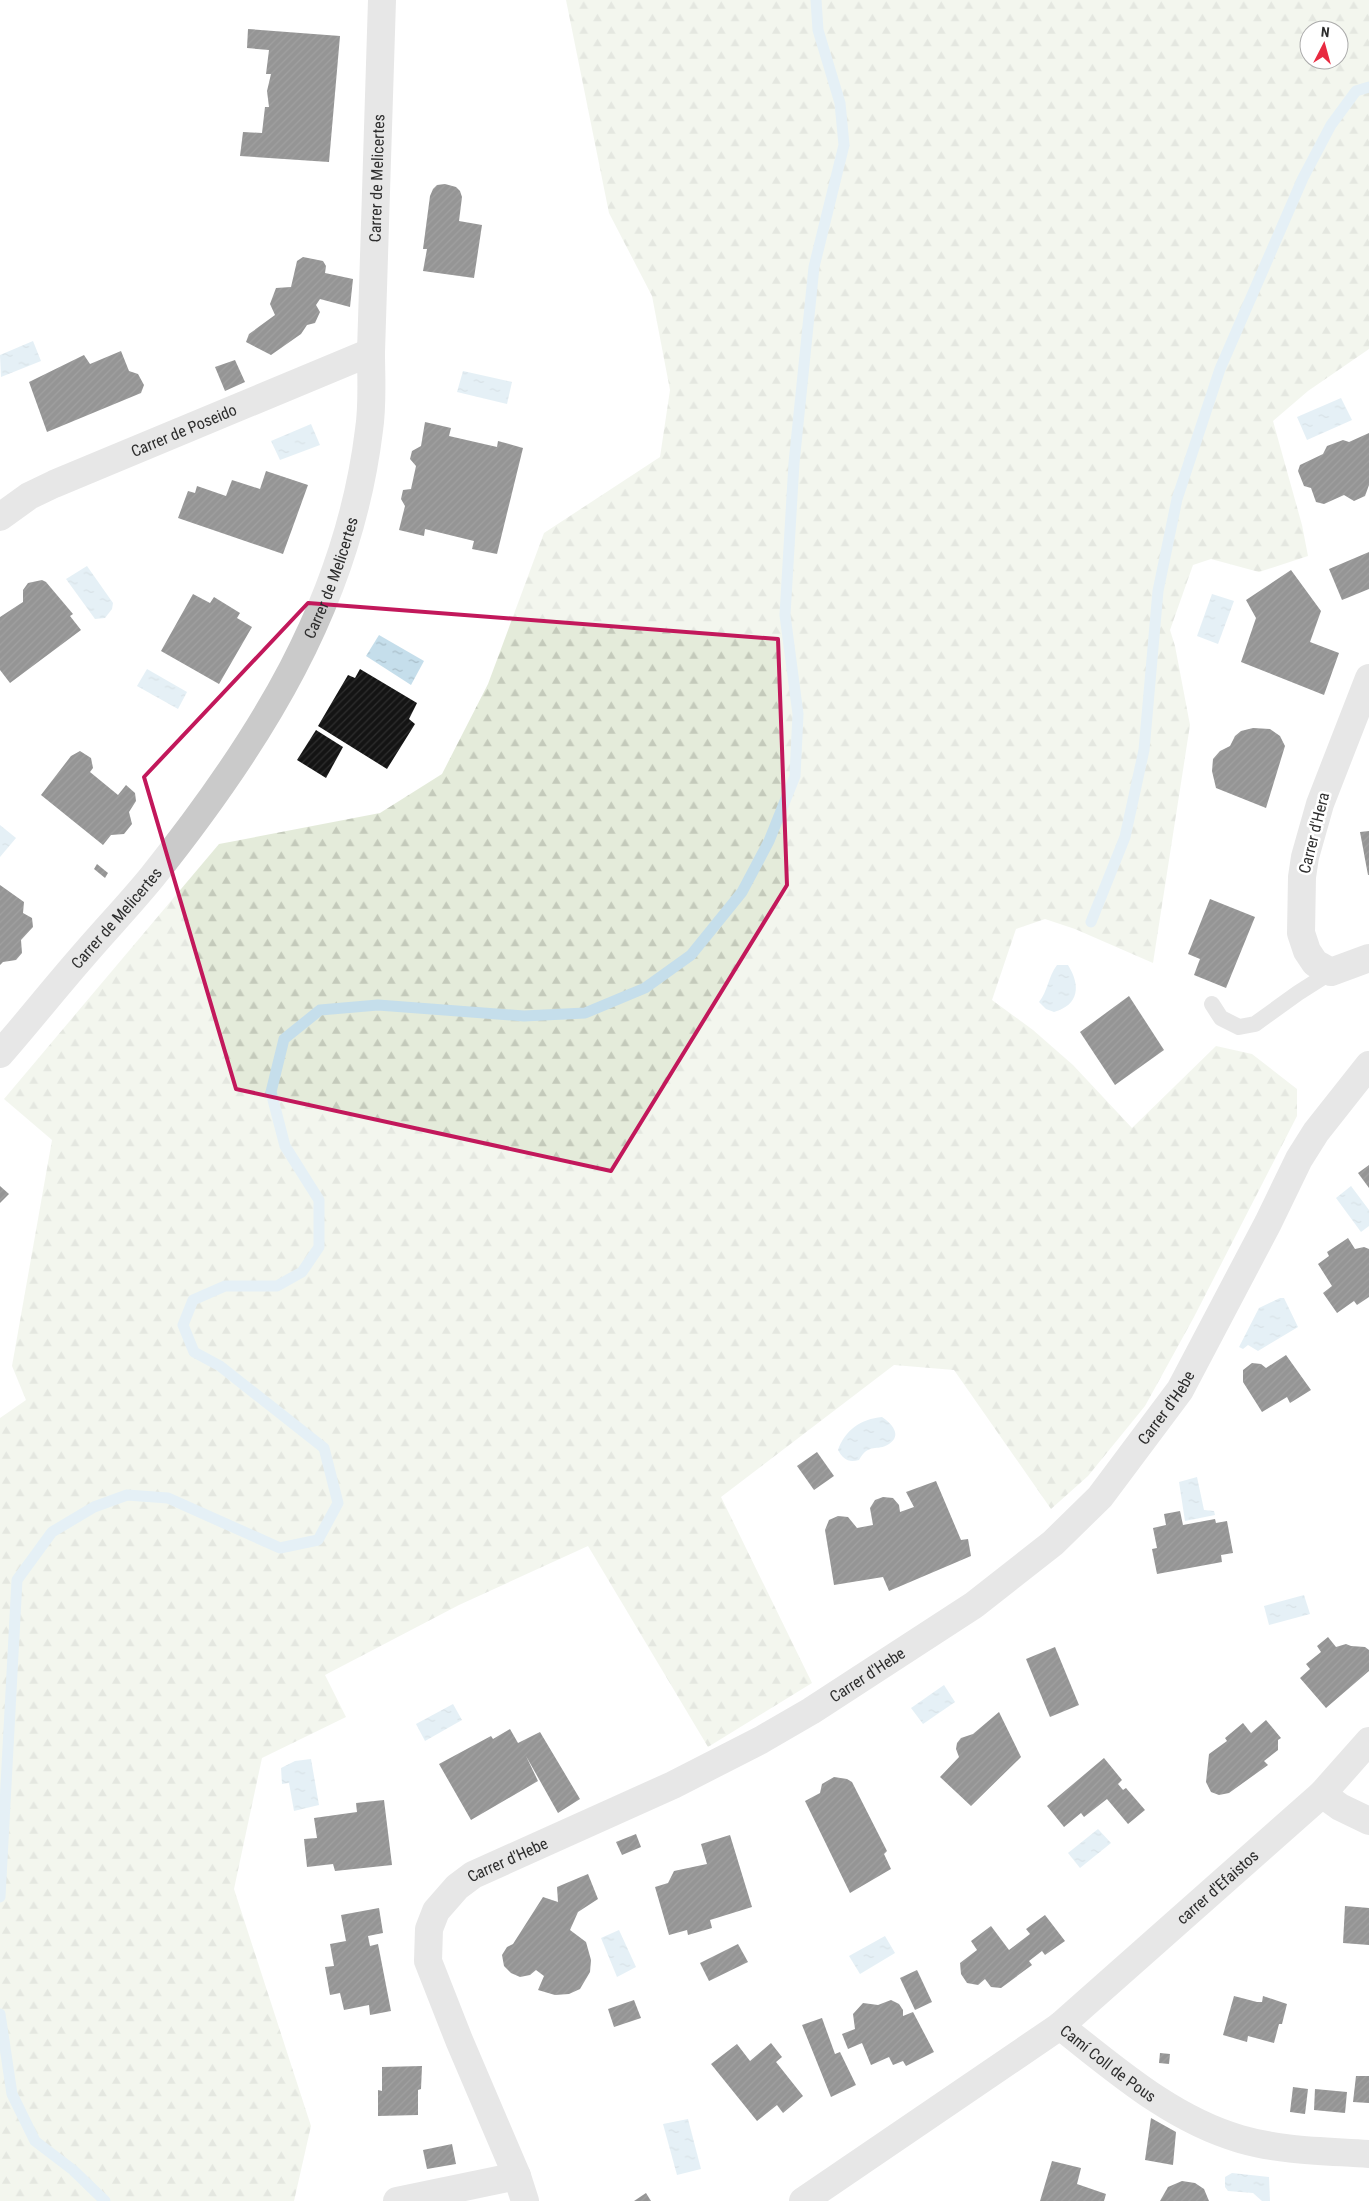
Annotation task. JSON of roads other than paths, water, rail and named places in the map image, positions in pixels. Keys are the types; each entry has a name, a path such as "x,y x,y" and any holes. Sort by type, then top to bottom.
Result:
{"street":[{"name":"Carrer de Melicertes","path":"0,1054 151,878 193,823 240,756 271,710 290,675 325,602 340,564 360,485 369,430 382,0"},
{"name":"Carrer de Poseido","path":"0,517 29,496 54,484 371,352"},
{"name":"Carrer d'Hera","path":"1331,972 1314,963 1307,951 1301,933 1302,876 1305,857 1320,804 1369,678"},
{"path":"1331,972 1369,958"},
{"name":"Carrer d'Hebe","path":"521,2189 428,1961 430,1929 436,1911 445,1899 473,1875 673,1785 812,1712 974,1605 1054,1543 1100,1497 1180,1390 1268,1223 1299,1159 1316,1132 1369,1065"},
{"name":"carrer d'Efaistos","path":"1060,2026 1322,1794 1369,1741"},
{"path":"1322,1794 1340,1807 1369,1820"},
{"name":"Camí Coll de Pous","path":"803,2201 1060,2026 1114,2068 1186,2118 1211,2129 1241,2140 1277,2146 1369,2154"},
{"path":"397,2201 521,2189"}],"lane":[{"path":"1212,1004 1221,1018 1239,1027 1255,1024 1331,972"}],"water":[{"path":"33,341 41,361 1,377 0,355"},
{"path":"463,371 512,382 507,404 457,392"},
{"path":"1341,398 1352,420 1307,440 1297,417"},
{"path":"311,424 320,445 280,460 271,441"},
{"path":"87,566 113,603 112,609 105,618 95,619 66,579"},
{"path":"1212,594 1234,601 1218,644 1197,636"},
{"path":"379,635 424,661 411,685 366,656"},
{"path":"147,669 187,692 178,709 137,686"},
{"path":"0,825 16,838 0,857"},
{"path":"1057,965 1068,965 1076,987 1073,1000 1069,1005 1054,1012 1046,1009 1039,1002"},
{"path":"1351,1186 1369,1210 1369,1226 1361,1232 1336,1198"},
{"path":"1284,1298 1298,1327 1258,1351 1248,1345 1243,1349 1239,1347 1259,1308"},
{"path":"882,1417 894,1429 895,1437 893,1441 885,1446 866,1451 859,1460 849,1461 844,1458 838,1450 849,1431 867,1420"},
{"path":"1197,1477 1204,1510 1214,1511 1215,1515 1185,1521 1179,1482"},
{"path":"1304,1595 1310,1614 1269,1625 1264,1606"},
{"path":"944,1685 955,1702 923,1724 911,1708"},
{"path":"453,1704 462,1720 425,1741 416,1724"},
{"path":"311,1759 319,1805 294,1811 289,1783 282,1784 281,1768 295,1761"},
{"path":"1098,1829 1111,1843 1080,1868 1068,1853"},
{"path":"619,1930 636,1967 617,1977 601,1938"},
{"path":"885,1936 895,1953 860,1974 849,1956"},
{"path":"688,2119 701,2169 677,2175 663,2124"},
{"path":"1232,2173 1269,2177 1270,2201 1262,2201 1253,2193 1228,2191 1225,2187 1225,2177"}],"waterway":[{"path":"0,1897 17,1580 52,1532 94,1507 127,1495 168,1498 280,1548 318,1540 338,1503 324,1448 220,1366 194,1352 183,1325 193,1300 225,1286 277,1286 302,1272 319,1247 319,1200 285,1146 271,1092 284,1039 320,1010 378,1005 524,1016 585,1013 645,988 691,955 742,892 769,841 795,776 798,714 785,615 794,463 814,267 844,145 840,103 818,30 816,0"},
{"path":"1091,922 1125,837 1144,750 1158,591 1177,499 1220,369 1303,178 1331,125 1356,91 1369,87"},
{"path":"0,2014 12,2094 35,2141 73,2170 105,2201"}]}
